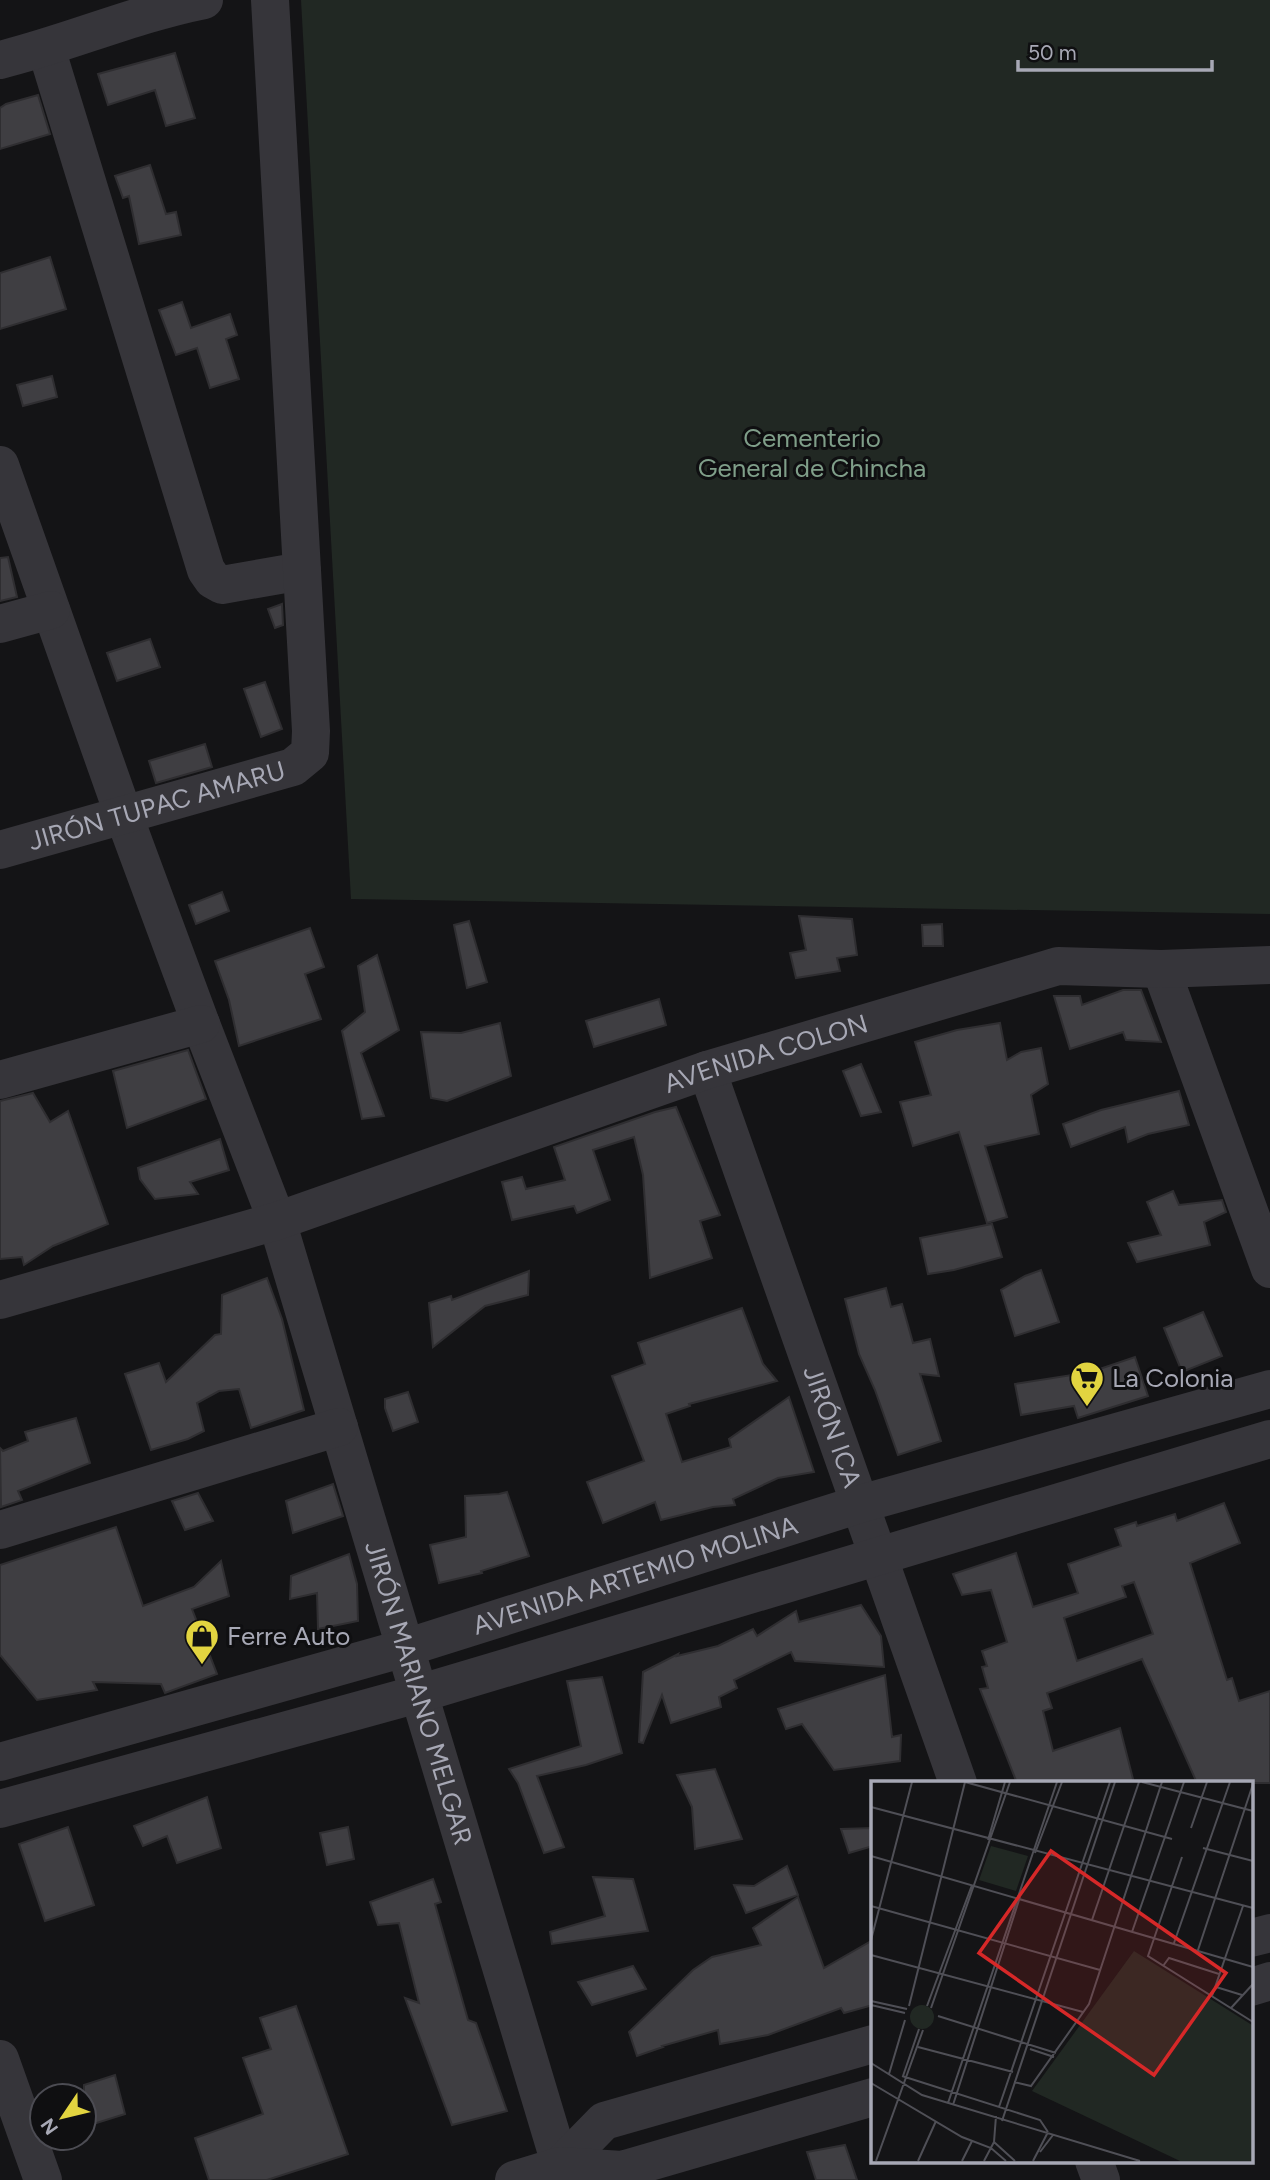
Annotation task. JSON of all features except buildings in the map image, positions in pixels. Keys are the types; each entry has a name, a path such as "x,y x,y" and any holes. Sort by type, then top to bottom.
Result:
{"street":[{"path":"46,48 206,570 213,580 222,584 302,571 270,0"},
{"path":"0,60 46,48 180,2"},
{"name":"JIRÓN MARIANO MELGAR","path":"0,465 124,816 277,1221 562,2173"},
{"name":"JIRÓN TUPAC AMARU","path":"0,850 293,767 310,753 302,571"},
{"path":"0,624 51,610"},
{"name":"AVENIDA COLON","path":"0,1300 277,1221 707,1070 1058,966 1161,969 1270,965"},
{"path":"1161,969 1270,1269"},
{"path":"0,1080 201,1024"},
{"name":"JIRÓN ICA","path":"707,1070 957,1781"},
{"name":"AVENIDA ARTEMIO MOLINA","path":"0,1762 405,1648 860,1503 1270,1389"},
{"path":"0,1530 339,1427"},
{"name":"AVENIDA ARTEMIO MOLINA","path":"0,1809 418,1694 1270,1439"},
{"path":"1252,1938 1270,1933"},
{"path":"1252,1987 1270,1982"},
{"path":"562,2173 604,2121 871,2045"},
{"path":"0,2059 43,2180"},
{"path":"514,2180 562,2173 622,2170 871,2099"},
{"path":"1094,2162 1101,2180"}],"green space":[{"name":"Cementerio General de Chincha","path":"301,0 1270,0 1270,914 351,899"}],"place":[{"name":"La Colonia","path":"1087,1408"},
{"name":"Ferre Auto","path":"202,1666"}]}
